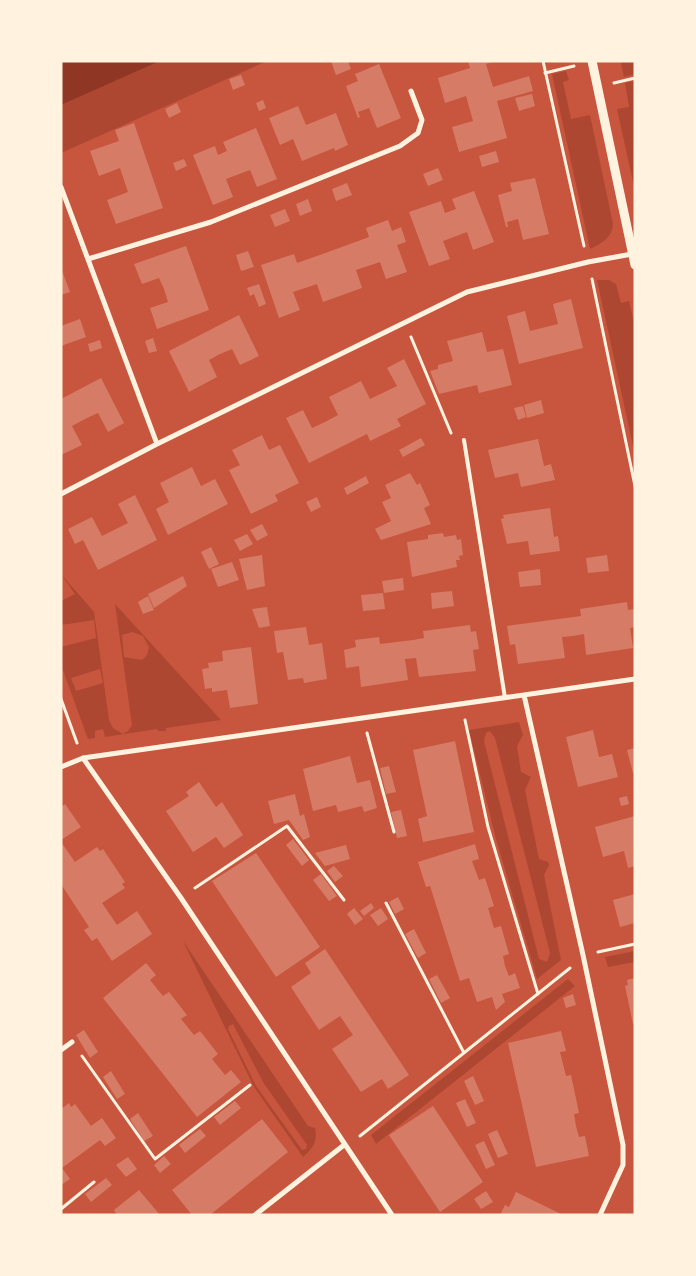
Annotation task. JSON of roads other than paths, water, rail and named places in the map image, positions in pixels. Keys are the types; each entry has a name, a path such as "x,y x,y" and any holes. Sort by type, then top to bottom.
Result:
{"street":[{"path":"592,61 635,265"},
{"path":"88,259 210,222 400,146 418,132 422,120 411,91"},
{"path":"61,187 157,444"},
{"path":"61,494 157,444 467,292 588,262 632,254"},
{"path":"61,767 83,758 635,679"},
{"path":"524,696 583,955 623,1145 623,1165 600,1215"},
{"path":"83,758 181,898 392,1215"},
{"path":"61,1050 72,1042"},
{"path":"255,1215 344,1145"}],"lane":[{"path":"464,440 505,698"}]}
